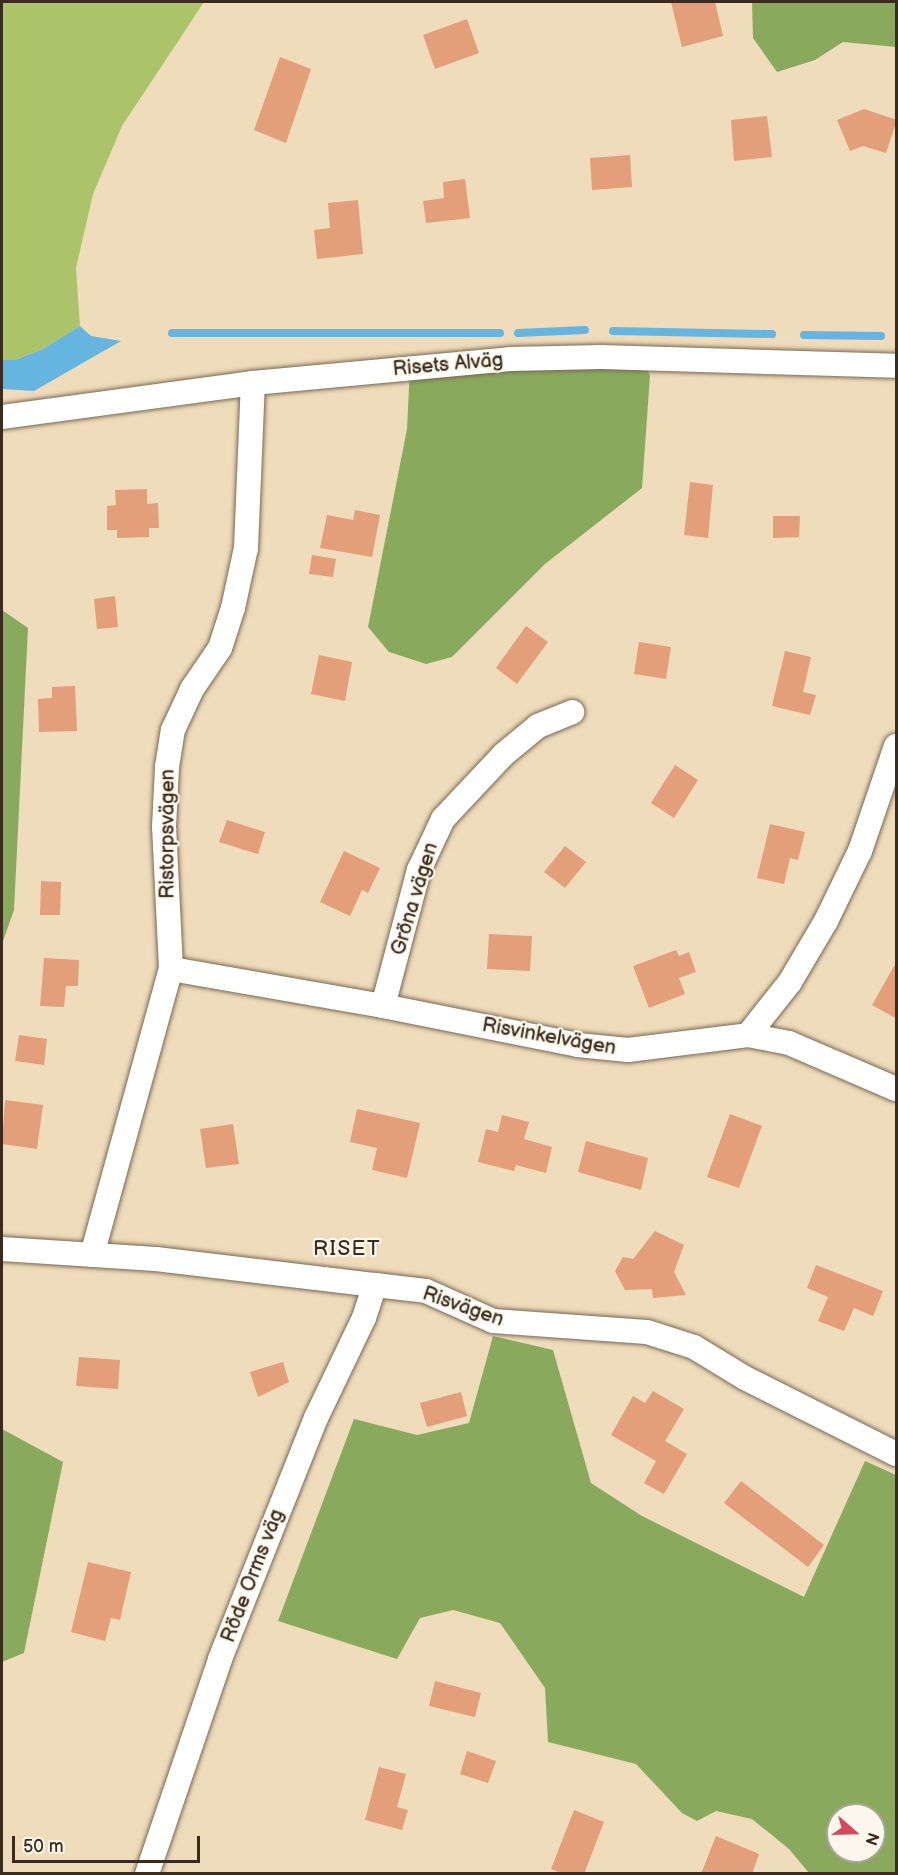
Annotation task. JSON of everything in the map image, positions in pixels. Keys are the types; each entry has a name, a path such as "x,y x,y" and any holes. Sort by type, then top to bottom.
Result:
{"street":[{"name":"Risets Alväg","path":"2,417 253,383 510,359 601,357 897,366"},
{"name":"Ristorpsvägen","path":"92,1255 171,969 164,827 167,767 173,730 192,689 220,648 242,568 246,548 253,383"},
{"name":"Gröna vägen","path":"383,1006 419,870 443,819 503,755 538,726 572,712"},
{"path":"748,1035 790,981 826,921 860,851 897,746"},
{"name":"Risvinkelvägen","path":"171,969 383,1006 578,1045 628,1050 748,1035 789,1043 897,1089"},
{"name":"Risvägen","path":"2,1249 92,1255 375,1285 426,1292 493,1321 647,1332 694,1347 745,1378 897,1454"},
{"name":"Röde Orms väg","path":"147,1874 220,1659 312,1428 364,1318 375,1285"}],"green space":[{"path":"2,2 204,2 122,126 93,194 76,268 80,326 43,349 15,360 2,360"},
{"path":"752,2 896,2 896,47 843,42 815,60 777,72 753,38"},
{"path":"597,361 648,371 650,376 642,488 545,564 452,657 426,664 389,652 368,627 407,429 410,367"},
{"path":"2,610 28,628 14,910 2,944"},
{"path":"493,1336 553,1350 591,1483 642,1516 804,1597 865,1461 896,1475 896,1873 809,1873 789,1849 752,1819 716,1811 697,1821 682,1813 636,1764 548,1742 545,1688 500,1623 453,1610 420,1618 397,1659 278,1621 354,1419 417,1435 469,1423"},
{"path":"2,1429 63,1462 24,1653 2,1662"}],"water":[{"path":"80,326 91,336 121,341 34,391 2,389 2,360 15,360 43,349"}],"building":[{"path":"671,2 715,2 723,36 682,47"},
{"path":"467,19 479,53 435,69 423,35"},
{"path":"280,57 311,69 286,143 254,130"},
{"path":"864,109 897,120 886,153 863,146 850,151 837,120"},
{"path":"767,116 772,157 734,161 731,120"},
{"path":"630,155 632,187 592,190 590,158"},
{"path":"465,179 470,218 426,223 423,201 444,198 443,182"},
{"path":"358,200 363,254 317,259 314,230 330,228 328,203"},
{"path":"690,482 713,485 708,538 684,535"},
{"path":"147,489 147,504 158,503 159,528 149,528 149,537 117,538 117,530 107,530 107,506 116,505 115,490"},
{"path":"355,510 380,515 372,557 320,548 327,515 353,520"},
{"path":"773,516 800,516 799,537 773,538"},
{"path":"312,555 336,559 333,577 309,574"},
{"path":"115,596 118,627 97,629 94,599"},
{"path":"526,626 548,642 517,684 496,668"},
{"path":"639,642 671,647 666,679 634,674"},
{"path":"785,651 811,657 803,692 816,695 810,715 772,706"},
{"path":"319,655 352,662 345,701 311,694"},
{"path":"75,686 77,731 39,732 38,699 52,698 52,687"},
{"path":"675,765 698,780 674,818 651,803"},
{"path":"227,820 265,832 258,854 219,842"},
{"path":"770,824 805,832 798,860 790,858 784,884 757,878"},
{"path":"565,846 586,862 565,888 544,872"},
{"path":"344,851 380,868 368,893 362,890 350,916 320,902"},
{"path":"41,881 61,882 60,915 40,915"},
{"path":"489,934 532,936 530,971 487,969"},
{"path":"676,950 679,956 689,952 696,972 679,978 685,994 649,1008 633,966"},
{"path":"44,958 79,960 78,986 66,986 64,1007 40,1006"},
{"path":"897,961 897,1019 872,1005"},
{"path":"19,1035 47,1039 44,1065 15,1061"},
{"path":"5,1100 43,1105 37,1149 2,1144"},
{"path":"357,1109 420,1123 407,1178 372,1170 377,1148 350,1142"},
{"path":"730,1114 762,1126 739,1188 707,1177"},
{"path":"502,1115 529,1122 524,1139 552,1147 546,1173 516,1165 514,1171 478,1162 486,1129 498,1132"},
{"path":"233,1124 239,1164 206,1168 200,1129"},
{"path":"586,1141 648,1158 641,1190 578,1172"},
{"path":"655,1231 684,1245 674,1272 686,1295 653,1298 652,1289 625,1290 615,1271 623,1257 633,1259"},
{"path":"816,1265 883,1291 873,1316 854,1308 844,1331 818,1321 828,1297 807,1288"},
{"path":"79,1357 120,1360 118,1389 76,1386"},
{"path":"283,1362 289,1382 258,1397 250,1372"},
{"path":"653,1391 684,1409 665,1441 687,1454 664,1494 644,1483 656,1461 611,1435 633,1396 645,1403"},
{"path":"461,1392 467,1416 427,1427 420,1403"},
{"path":"741,1481 824,1545 808,1567 724,1503"},
{"path":"88,1562 131,1572 120,1620 111,1618 105,1641 71,1632"},
{"path":"435,1681 481,1693 475,1717 429,1706"},
{"path":"467,1751 496,1761 488,1783 460,1774"},
{"path":"379,1767 406,1774 397,1807 408,1810 402,1830 365,1820"},
{"path":"574,1810 604,1822 584,1874 563,1874 551,1869"},
{"path":"716,1836 759,1854 752,1874 701,1874"}],"waterway":[{"path":"518,333 585,330"},
{"path":"613,331 772,334"},
{"path":"172,333 500,333"},
{"path":"804,335 881,336"}],"district":[{"name":"RISET","path":"347,1249"}]}
